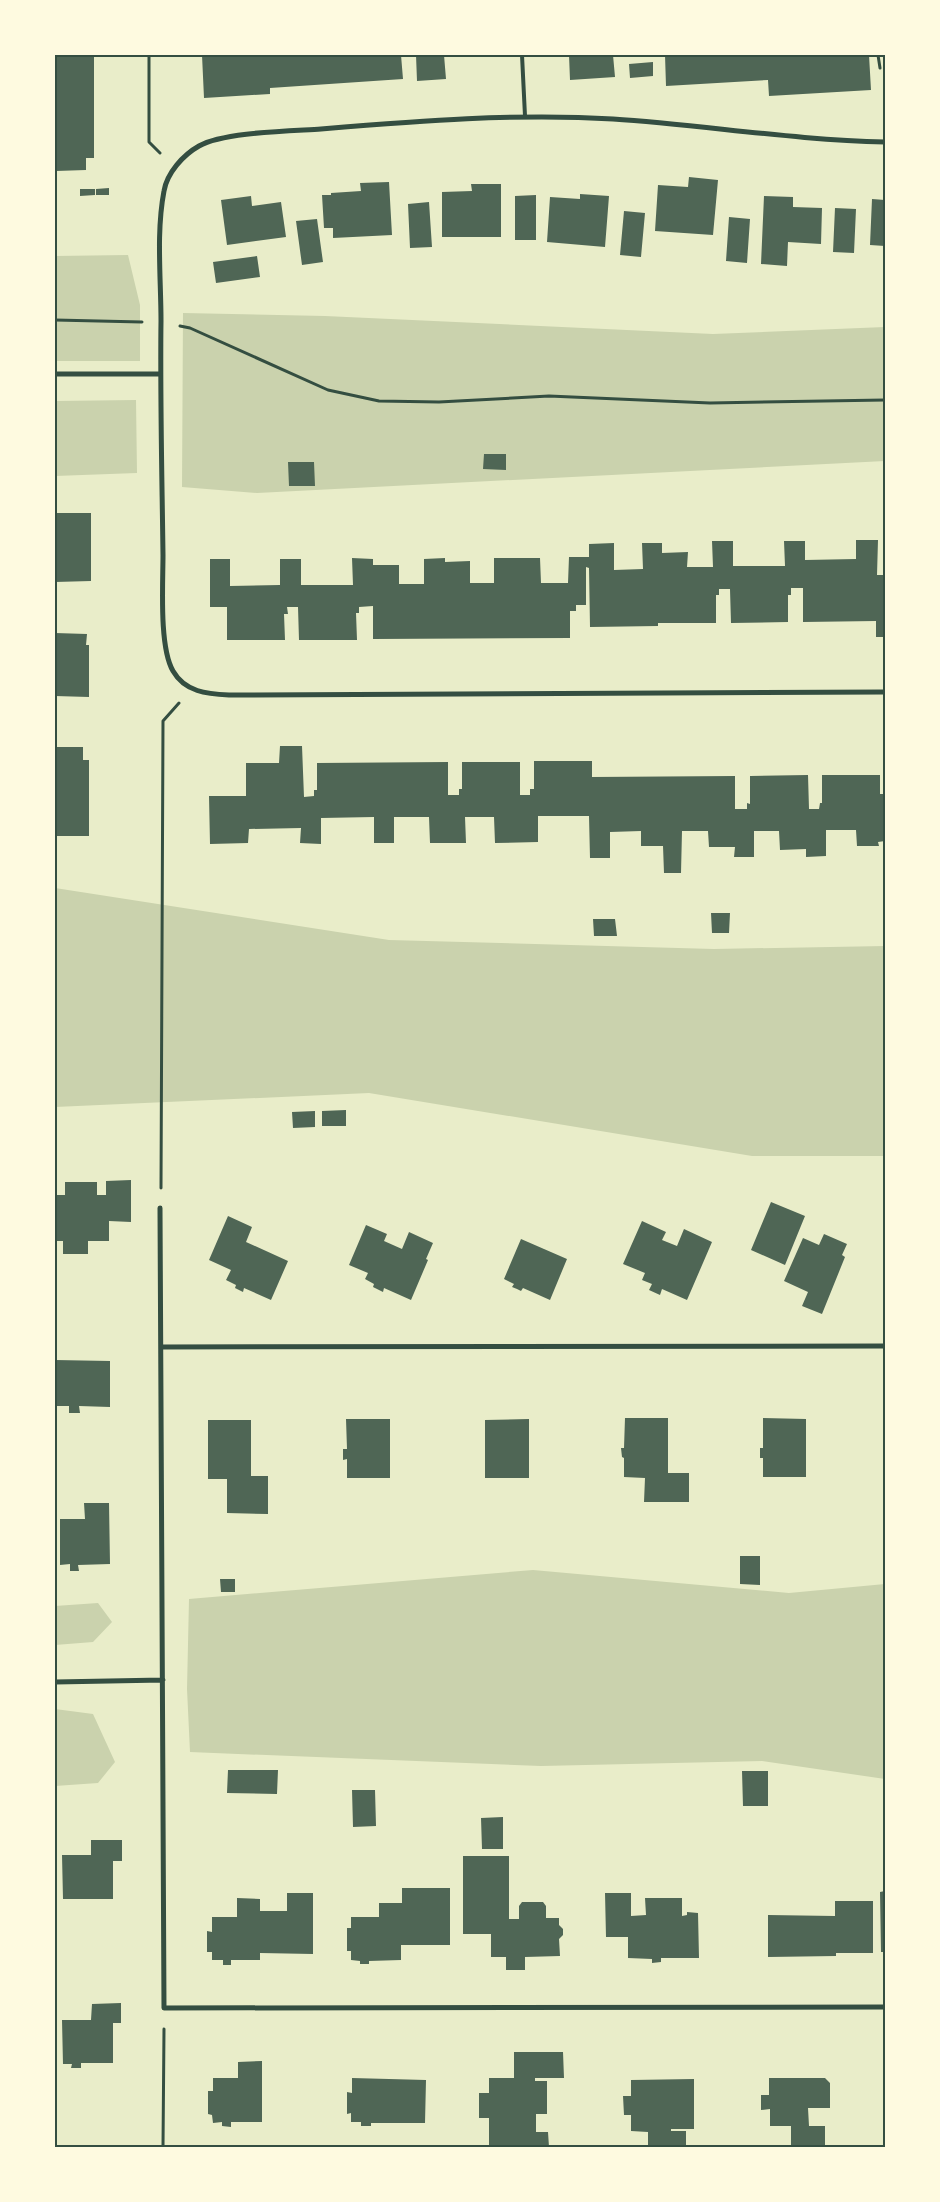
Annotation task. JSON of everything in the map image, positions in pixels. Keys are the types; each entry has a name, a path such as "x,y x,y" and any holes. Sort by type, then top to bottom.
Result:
{"street":[{"path":"885,142 612,119 525,116 391,124 223,138 201,145 174,168 164,186 160,223 163,608 166,651 171,668 178,678 191,689 208,694 229,695 885,692"},
{"path":"55,374 160,374"},
{"path":"160,1208 164,2008 885,2007"},
{"path":"162,1347 885,1346"},
{"path":"55,1682 163,1680"}],"lane":[{"path":"522,55 525,116"}],"path":[{"path":"149,55 149,142 174,168"},
{"path":"878,55 880,68"},
{"path":"55,320 161,323 190,328 328,390 379,401 439,402 549,396 710,404 885,400"},
{"path":"160,1208 163,721 191,689"},
{"path":"163,2147 164,2008"}],"green space":[{"path":"128,255 140,305 140,361 55,361 55,256"},
{"path":"183,313 325,316 713,334 885,327 885,461 257,493 182,487"},
{"path":"136,400 137,473 55,476 55,401"},
{"path":"55,888 389,940 714,949 885,946 885,1156 752,1156 369,1093 55,1107"},
{"path":"533,1570 789,1593 885,1584 885,1779 762,1761 541,1766 190,1752 187,1689 189,1599"},
{"path":"98,1603 112,1622 93,1642 55,1645 55,1606"},
{"path":"55,1709 93,1714 115,1762 98,1783 55,1786"}],"building":[{"path":"55,55 94,55 94,158 86,158 86,170 56,171"},
{"path":"202,55 401,55 403,79 270,88 270,94 204,98"},
{"path":"416,55 444,55 446,79 417,81"},
{"path":"569,55 613,55 615,77 570,80"},
{"path":"665,55 869,55 871,90 769,96 768,80 666,86"},
{"path":"653,62 653,76 630,78 629,64"},
{"path":"689,177 718,180 713,235 655,231 658,185 688,187"},
{"path":"389,182 392,235 333,238 333,228 324,228 322,195 361,191 360,183"},
{"path":"471,184 501,184 501,237 442,237 442,192 472,191"},
{"path":"109,188 109,195 96,195 96,189"},
{"path":"80,189 95,189 95,195 80,196"},
{"path":"580,194 609,196 605,247 547,242 550,197 580,199"},
{"path":"536,195 536,240 515,240 515,196"},
{"path":"251,196 252,206 281,202 286,237 227,245 221,200"},
{"path":"764,196 793,197 793,207 822,208 821,244 788,242 787,266 761,264"},
{"path":"872,199 885,200 885,246 870,245"},
{"path":"429,202 432,247 410,248 408,204"},
{"path":"835,208 856,209 854,253 833,252"},
{"path":"624,211 645,213 641,257 620,255"},
{"path":"729,217 750,219 747,263 726,261"},
{"path":"317,219 323,262 302,265 296,221"},
{"path":"257,256 260,277 216,283 213,262"},
{"path":"484,454 506,454 506,470 483,469"},
{"path":"288,462 314,462 315,486 289,486"},
{"path":"55,513 91,513 91,581 55,582"},
{"path":"856,540 878,540 877,575 885,575 885,637 876,637 876,621 803,622 803,588 791,588 791,595 788,595 788,622 731,623 730,589 719,589 719,595 716,595 716,623 658,623 658,626 590,627 589,568 586,567 586,605 576,605 576,611 570,611 570,638 373,639 373,606 359,607 359,613 356,613 357,640 299,640 298,607 287,607 288,614 284,614 285,640 227,640 227,607 210,607 210,559 230,559 230,586 280,585 280,559 301,559 301,585 353,585 352,558 373,559 373,565 399,565 399,584 424,584 424,559 445,558 445,562 470,561 470,583 494,583 494,558 540,558 541,583 568,583 569,557 589,557 589,544 614,543 614,570 643,569 642,543 662,543 662,553 688,552 687,567 713,567 712,541 733,541 733,566 785,566 784,541 805,541 805,560 856,559"},
{"path":"55,633 87,634 86,645 89,645 89,697 55,696"},
{"path":"280,746 302,746 304,797 314,796 314,790 317,790 317,763 448,762 448,795 459,795 459,789 462,789 462,762 520,762 520,795 530,795 530,789 534,789 534,761 592,761 592,777 735,776 735,809 747,809 747,803 750,804 750,776 808,775 809,809 819,809 820,803 822,803 822,775 880,775 880,794 885,794 885,841 878,842 879,846 857,846 856,830 826,830 826,856 806,857 806,849 780,850 779,831 754,831 754,857 734,857 735,847 709,847 708,831 682,831 681,873 664,873 663,846 641,846 641,831 610,832 610,858 590,858 589,816 538,816 538,842 495,843 494,817 465,817 466,843 430,843 429,817 394,817 394,843 374,843 374,817 321,818 321,844 300,843 301,828 249,829 248,843 210,844 209,796 246,796 246,763 279,763"},
{"path":"55,747 83,747 83,760 89,760 89,836 55,836"},
{"path":"711,913 730,913 729,933 712,933"},
{"path":"593,919 615,919 617,936 594,936"},
{"path":"346,1110 346,1126 322,1126 322,1111"},
{"path":"315,1111 315,1127 293,1128 292,1112"},
{"path":"131,1180 131,1222 109,1221 109,1241 88,1241 88,1254 63,1254 63,1241 55,1241 55,1195 65,1195 65,1182 97,1182 97,1195 106,1195 106,1181"},
{"path":"771,1202 805,1216 785,1265 751,1250"},
{"path":"228,1216 252,1227 246,1242 288,1261 271,1300 244,1288 243,1292 235,1288 236,1285 226,1280 231,1270 209,1260"},
{"path":"642,1221 666,1232 662,1240 677,1246 684,1229 712,1242 687,1300 662,1289 660,1295 649,1290 652,1284 642,1280 645,1273 623,1264"},
{"path":"366,1225 387,1234 384,1241 402,1249 409,1232 433,1243 411,1300 384,1288 383,1292 373,1287 374,1284 365,1279 368,1273 349,1265"},
{"path":"824,1234 847,1244 842,1255 845,1257 822,1314 802,1306 808,1292 784,1281 803,1238 819,1245"},
{"path":"521,1239 567,1259 550,1300 523,1288 521,1291 512,1287 514,1284 504,1279"},
{"path":"55,1360 110,1361 110,1407 79,1406 80,1413 69,1413 69,1406 55,1406"},
{"path":"625,1418 668,1418 668,1473 689,1473 689,1502 644,1502 645,1478 624,1477 624,1458 622,1457 621,1448 624,1448"},
{"path":"763,1418 806,1419 806,1477 763,1477 763,1458 760,1458 760,1448 763,1448"},
{"path":"346,1419 390,1419 390,1478 347,1478 347,1459 343,1460 343,1449 347,1449"},
{"path":"529,1419 529,1478 485,1478 485,1420"},
{"path":"208,1420 251,1420 251,1476 268,1476 268,1514 227,1513 227,1479 208,1479"},
{"path":"84,1503 109,1503 110,1564 78,1565 79,1571 70,1571 70,1564 60,1565 60,1519 85,1519"},
{"path":"740,1556 760,1556 760,1585 740,1584"},
{"path":"220,1579 235,1579 235,1592 221,1592"},
{"path":"228,1770 278,1770 277,1794 227,1793"},
{"path":"742,1771 768,1771 768,1806 743,1806"},
{"path":"352,1790 375,1790 376,1826 353,1827"},
{"path":"503,1817 503,1849 482,1849 481,1818"},
{"path":"91,1840 122,1840 122,1861 113,1861 113,1899 63,1899 62,1855 91,1855"},
{"path":"463,1856 509,1856 509,1919 519,1919 519,1906 522,1902 543,1902 546,1906 546,1918 559,1918 559,1925 563,1929 563,1935 559,1939 560,1956 525,1957 525,1970 506,1970 506,1957 491,1957 491,1934 463,1934"},
{"path":"402,1888 450,1888 450,1945 401,1945 401,1960 369,1961 369,1964 360,1964 360,1961 351,1960 351,1951 347,1951 347,1928 351,1928 351,1917 379,1917 379,1903 402,1903"},
{"path":"885,1891 885,1952 881,1952 880,1892"},
{"path":"287,1893 313,1893 313,1954 260,1953 260,1960 231,1960 231,1965 223,1965 223,1960 212,1960 212,1952 207,1952 207,1931 212,1932 212,1917 237,1917 237,1898 260,1899 260,1911 287,1911"},
{"path":"605,1893 631,1893 631,1916 646,1915 645,1898 682,1898 682,1916 687,1915 687,1912 698,1913 699,1958 661,1958 661,1962 652,1963 652,1959 628,1958 628,1937 606,1937"},
{"path":"835,1901 873,1901 873,1953 836,1953 836,1956 768,1957 768,1915 835,1916"},
{"path":"121,2003 121,2023 113,2023 113,2063 81,2063 81,2068 71,2068 72,2064 63,2064 62,2020 91,2020 92,2004"},
{"path":"514,2052 563,2052 564,2078 535,2078 535,2081 547,2081 547,2114 536,2114 536,2132 548,2132 549,2147 489,2147 489,2118 479,2118 479,2093 489,2093 489,2078 514,2078"},
{"path":"262,2061 262,2122 231,2122 231,2127 222,2126 222,2122 213,2123 212,2115 208,2114 208,2091 213,2091 213,2078 238,2078 238,2062"},
{"path":"352,2078 426,2080 425,2123 371,2123 371,2126 361,2126 361,2122 351,2122 351,2113 347,2114 347,2092 352,2093"},
{"path":"769,2078 825,2078 830,2083 830,2108 808,2108 809,2126 825,2126 825,2147 791,2147 791,2126 770,2126 770,2109 761,2110 761,2095 769,2095"},
{"path":"694,2079 694,2129 671,2129 671,2131 686,2131 686,2147 648,2147 648,2132 631,2131 631,2115 624,2115 623,2096 631,2096 631,2080"}]}
